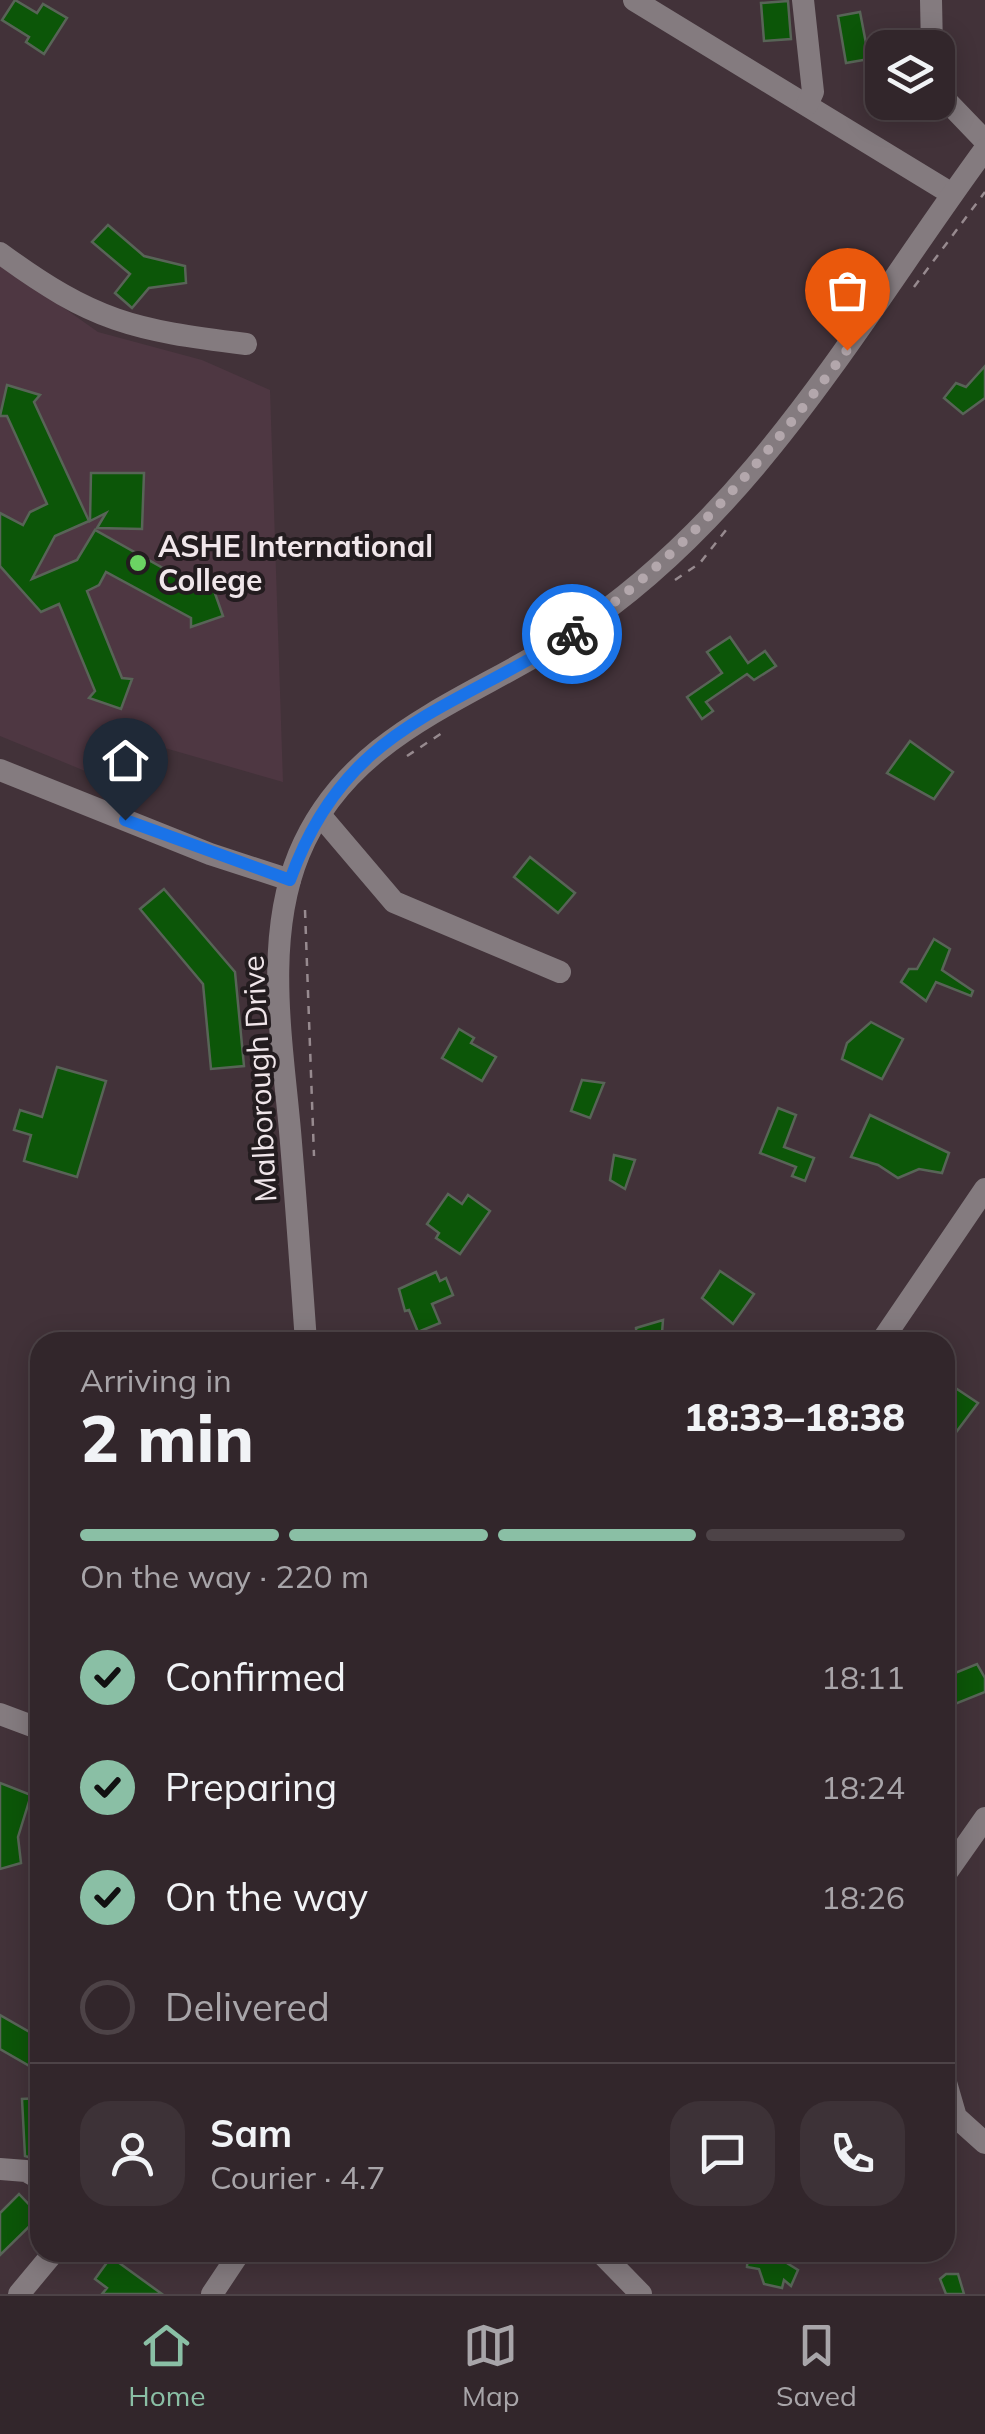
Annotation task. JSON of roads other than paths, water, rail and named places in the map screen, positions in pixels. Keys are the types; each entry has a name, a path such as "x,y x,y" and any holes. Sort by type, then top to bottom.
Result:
{"street":[{"path":"634,0 952,194"},
{"path":"802,0 814,92 807,105"},
{"path":"931,0 932,30"},
{"path":"955,110 985,141"},
{"name":"Malborough Drive","path":"305,1332 280,992 284,907 297,887 320,815 348,774 384,742 608,609 704,524 746,480 853,343 985,150"},
{"path":"0,254 59,296 100,317 171,335 246,344"},
{"path":"0,770 297,887"},
{"path":"320,815 394,902 560,972"},
{"path":"888,1332 985,1189"},
{"path":"0,1714 30,1724"},
{"path":"955,1861 985,1818"},
{"path":"955,2114 985,2144"},
{"path":"0,2169 30,2174"},
{"path":"19,2294 46,2262"},
{"path":"212,2294 233,2262"},
{"path":"610,2262 640,2294"}],"place":[{"name":"ASHE International College","path":"138,563"}]}
